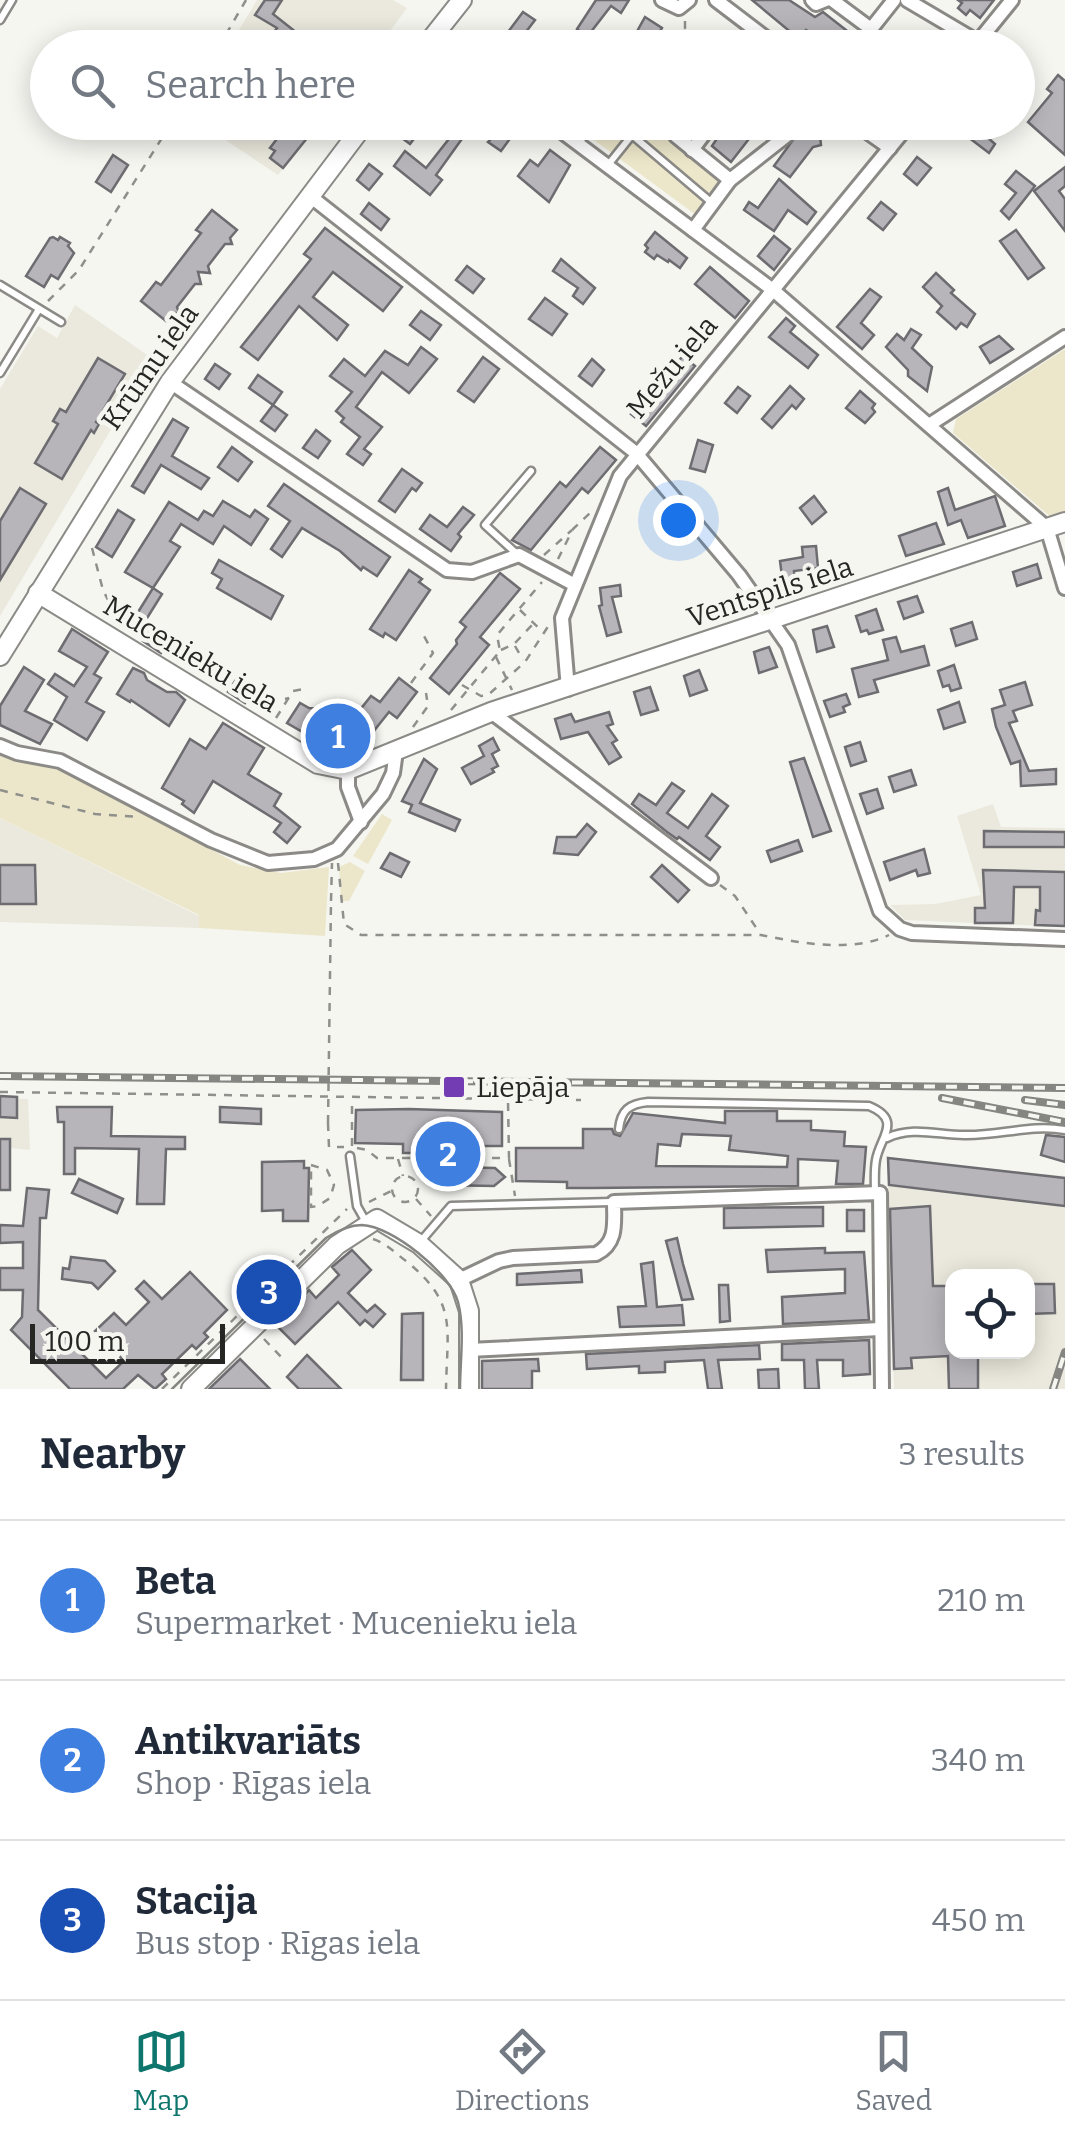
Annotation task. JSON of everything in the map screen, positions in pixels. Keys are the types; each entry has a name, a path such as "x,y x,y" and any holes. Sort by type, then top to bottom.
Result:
{"street":[{"path":"438,30 462,0"},
{"path":"662,0 684,4"},
{"path":"716,0 754,30"},
{"path":"812,0 816,4 829,0 871,30 894,0"},
{"path":"908,0 953,30"},
{"path":"987,30 1012,0"},
{"name":"Krūmu iela","path":"1,651 170,382 352,140"},
{"path":"573,140 773,290 1056,525 1065,588"},
{"path":"681,140 730,180"},
{"path":"692,150 700,140"},
{"path":"693,230 730,180 781,140"},
{"path":"879,140 890,148"},
{"name":"Mežu iela","path":"568,688 562,618 620,476 896,140"},
{"path":"310,196 636,454 682,505 788,645 880,911 900,930 1065,939"},
{"path":"930,424 1065,337"},
{"path":"170,382 447,570 472,572 519,556 575,585"},
{"name":"Ventspils iela","path":"491,712 1056,525"},
{"name":"Mucenieku iela","path":"38,594 318,764 348,770"},
{"path":"361,822 348,788 348,770 401,744 491,712 711,878"},
{"path":"0,746 60,761 211,840 268,863 314,859 337,849 388,784 401,744"},
{"path":"459,1280 499,1261 596,1254 604,1250 614,1230 614,1202 877,1194 882,1389"},
{"path":"190,1389 338,1245 369,1231 377,1219 419,1244 459,1280 469,1311 469,1389"},
{"path":"469,1350 880,1329"}],"lane":[{"path":"0,20 12,0"},
{"path":"578,144 581,140"},
{"path":"608,166 628,140"},
{"path":"639,140 714,202"},
{"path":"0,285 61,322"},
{"path":"0,374 39,309"},
{"path":"519,556 486,525 531,470"},
{"path":"619,1129 624,1110 648,1102 869,1106 887,1119 886,1139 876,1161 877,1194"},
{"path":"886,1139 913,1131 963,1136 1042,1126 1065,1130"},
{"path":"350,1156 358,1206 369,1231"},
{"path":"419,1244 451,1206 614,1202"}],"path":[{"path":"228,30 246,0"},
{"path":"684,4 688,30"},
{"path":"39,309 79,270 161,140"},
{"path":"592,521 599,504"},
{"path":"534,564 573,529"},
{"path":"92,548 104,590 124,634"},
{"path":"519,609 544,633"},
{"path":"462,686 488,696 524,662 556,616"},
{"path":"500,651 514,644 534,623"},
{"path":"412,682 432,653 424,636"},
{"path":"514,644 524,662"},
{"path":"496,656 520,704"},
{"path":"273,724 293,691 304,689"},
{"path":"401,744 428,706 426,694"},
{"path":"248,708 288,698"},
{"path":"0,790 94,814 171,819"},
{"path":"337,849 344,924 361,935 760,935 837,944 875,942 900,930"},
{"path":"333,867 328,1124 329,1147 341,1147"},
{"path":"711,878 735,896 760,935"},
{"path":"0,1092 581,1100"},
{"path":"352,1099 352,1148 368,1150 377,1158 509,1158"},
{"path":"428,1099 428,1109"},
{"path":"508,1100 511,1183 519,1205"},
{"path":"398,1158 404,1176 417,1183 416,1198 432,1216"},
{"path":"311,1165 327,1170 334,1184 325,1204 311,1207 311,1165"},
{"path":"404,1176 394,1181 393,1196 406,1203 416,1198"},
{"path":"334,1184 342,1185"},
{"path":"369,1231 426,1276 444,1303 446,1389"},
{"path":"162,1389 317,1236"},
{"path":"260,1334 286,1362"}],"shaded area":[{"path":"257,0 393,0 407,8 391,30 239,30"},
{"path":"226,140 306,140 278,175"},
{"path":"594,140 673,140 720,180 696,215"},
{"path":"75,305 153,359 0,616 0,389 38,326 57,338"},
{"path":"1065,349 1065,515 1053,519 953,433 956,419"},
{"path":"0,755 64,771 240,865 281,873 329,867 325,936 199,928 199,915 0,818"},
{"path":"993,804 1001,827 1065,828 1065,927 905,920 890,905 935,904 981,895 957,816"},
{"path":"382,814 392,820 368,864 353,856"},
{"path":"0,818 199,916 199,928 0,922"},
{"path":"350,862 365,871 349,901 341,901 339,867"},
{"path":"0,1098 28,1099 30,1150 0,1147"},
{"path":"887,1159 1065,1176 1065,1389 894,1389"}],"building":[{"path":"265,0 282,0 273,14 293,30 276,30 255,15"},
{"path":"596,0 629,0 621,13 611,6 592,30 577,29"},
{"path":"752,0 789,0 815,17 823,12 846,30 806,30 788,30"},
{"path":"958,0 994,0 980,18 970,10 966,15 958,8 962,3"},
{"path":"523,12 535,20 527,30 510,30"},
{"path":"645,17 662,28 661,30 638,30"},
{"path":"1058,75 1065,81 1065,155 1035,128 1035,114 1052,93 1047,89"},
{"path":"276,140 306,140 283,168 270,158 275,151 270,148"},
{"path":"448,140 461,140 436,175 442,180 430,195 394,166 405,151 426,168"},
{"path":"490,140 509,140 501,151"},
{"path":"716,140 748,140 731,162 712,146"},
{"path":"793,140 820,140 821,145 813,147 790,177 774,166"},
{"path":"972,140 990,140 995,144 989,153"},
{"path":"550,150 570,165 549,202 518,176 530,160 538,166"},
{"path":"113,155 128,165 111,192 96,182"},
{"path":"917,157 931,168 917,185 904,174"},
{"path":"369,164 382,174 369,190 357,180"},
{"path":"1065,167 1065,186 1059,191 1065,199 1065,231 1034,191"},
{"path":"1016,171 1035,186 1009,219 1001,211 1016,193 1005,184"},
{"path":"779,179 816,212 807,224 788,210 774,231 744,210 749,202 758,208"},
{"path":"881,202 896,214 883,230 868,218"},
{"path":"369,203 389,219 381,230 361,214"},
{"path":"212,210 237,230 230,238 232,244 225,244 208,266 210,273 198,272 201,284 195,284 177,307 179,313 173,313 166,321 141,301 156,282 161,285 201,233 196,230"},
{"path":"325,228 402,287 383,311 333,272 313,297 348,325 337,340 299,306 258,360 241,347 311,259 304,254"},
{"path":"1016,230 1044,268 1028,279 1000,241"},
{"path":"655,232 687,258 680,268 645,252 645,245"},
{"path":"774,236 790,249 774,270 758,256"},
{"path":"53,237 70,243 74,253 58,279 51,275 44,287 26,276"},
{"path":"561,259 595,288 583,304 573,296 578,288 553,271"},
{"path":"467,266 484,279 473,293 456,280"},
{"path":"710,267 749,301 735,318 695,284"},
{"path":"936,273 975,314 967,327 961,323 956,329 937,312 942,306 923,287"},
{"path":"870,289 881,297 861,323 874,335 862,349 837,327"},
{"path":"545,298 567,314 552,335 529,319"},
{"path":"421,311 441,325 430,340 410,325"},
{"path":"786,318 795,326 790,332 818,355 808,368 769,337"},
{"path":"911,329 921,335 912,348 932,367 927,391 908,376 908,370 886,347 897,334 904,340"},
{"path":"999,336 1013,349 990,363 980,347"},
{"path":"421,347 437,359 409,393 382,372 356,407 382,427 364,449 371,454 363,465 347,454 360,437 341,422 344,418 336,411 352,392 330,376 344,359 365,376 385,351 408,365"},
{"path":"683,356 695,366 646,426 631,414"},
{"path":"483,357 499,369 474,402 458,391"},
{"path":"98,358 125,374 96,422 99,424 94,433 91,430 62,479 35,463 58,424 53,421 60,409 66,412"},
{"path":"592,359 604,370 592,386 579,376"},
{"path":"215,364 230,374 219,389 205,379"},
{"path":"258,375 282,392 273,405 249,388"},
{"path":"790,386 804,399 796,409 792,405 772,428 762,419"},
{"path":"738,387 750,396 737,413 725,403"},
{"path":"860,391 875,404 875,412 865,423 846,408"},
{"path":"273,405 287,415 275,431 261,421"},
{"path":"173,419 188,428 172,456 209,478 201,489 161,465 144,493 132,486"},
{"path":"316,430 330,441 318,458 303,448"},
{"path":"698,440 713,445 705,472 690,468"},
{"path":"232,447 252,462 238,481 218,467"},
{"path":"600,447 616,460 588,493 582,488 531,550 512,540 560,482 566,487"},
{"path":"402,469 422,483 416,491 412,488 395,512 379,501"},
{"path":"284,484 390,557 377,576 363,567 361,570 340,551 302,528 282,557 271,549 290,521 268,506"},
{"path":"20,488 46,504 0,580 0,521"},
{"path":"948,488 955,510 995,496 1005,526 968,538 961,520 948,525 938,492"},
{"path":"814,496 826,512 812,524 800,508"},
{"path":"223,501 250,517 255,510 268,519 251,545 224,526 213,544 181,524 170,541 180,547 153,588 125,572 169,502 198,520 204,511 213,516"},
{"path":"463,507 474,515 458,534 461,537 451,551 420,529 430,515 447,527"},
{"path":"118,510 134,520 112,557 96,547"},
{"path":"936,523 944,544 906,556 899,536"},
{"path":"816,546 818,568 794,571 795,582 783,584 780,561 803,557 802,547"},
{"path":"219,560 283,596 271,619 217,588 222,579 212,573"},
{"path":"1037,564 1041,578 1017,586 1013,572"},
{"path":"409,570 430,590 396,640 385,633 383,637 370,629"},
{"path":"500,573 520,589 480,637 489,645 449,694 430,678 457,644 466,627 460,622"},
{"path":"620,585 621,596 612,597 621,632 607,636 599,606 600,588"},
{"path":"153,588 162,594 144,623 135,617"},
{"path":"917,596 923,612 904,619 898,602"},
{"path":"876,609 883,630 861,632 856,616"},
{"path":"972,622 977,639 956,646 951,629"},
{"path":"827,626 834,647 817,652 813,630"},
{"path":"151,627 170,639 161,653 143,641"},
{"path":"72,629 108,652 94,674 101,678 86,702 104,712 87,740 54,720 67,697 48,684 55,674 74,686 87,667 59,651"},
{"path":"896,637 901,652 924,646 929,665 874,680 878,692 859,697 852,669 888,660 883,640"},
{"path":"769,647 777,667 759,673 754,652"},
{"path":"954,665 961,688 951,691 949,685 943,687 938,671"},
{"path":"24,667 44,680 25,711 52,724 40,744 0,725 0,706"},
{"path":"133,668 185,700 169,726 117,694"},
{"path":"699,670 707,690 690,696 684,676"},
{"path":"237,678 254,689 245,703 228,692"},
{"path":"399,678 417,692 397,718 389,712 369,737 365,734 342,746 325,745 287,723 300,703 320,709 317,714 327,719 319,731 347,726 371,696 380,702"},
{"path":"1025,682 1032,705 1013,711 1017,721 1009,723 1029,771 1056,769 1056,784 1021,786 1020,761 1011,764 996,727 992,709 1005,705 1000,690"},
{"path":"650,687 658,710 641,715 634,692"},
{"path":"846,694 850,704 843,707 845,712 830,717 824,701"},
{"path":"959,702 965,722 944,729 938,710"},
{"path":"609,712 613,724 607,726 617,740 612,743 621,757 609,764 588,732 561,739 555,719 571,714 575,722"},
{"path":"223,723 264,748 248,774 281,794 274,806 300,827 287,843 274,832 281,823 213,781 194,813 182,804 184,801 162,788 190,739 206,749"},
{"path":"493,738 499,750 492,754 498,766 471,784 462,768 484,756 479,746"},
{"path":"860,742 866,761 851,766 845,747"},
{"path":"804,758 831,831 813,837 790,762"},
{"path":"424,759 437,769 420,803 460,820 455,831 409,812 412,805 402,801"},
{"path":"911,770 916,785 894,792 889,777"},
{"path":"672,783 684,791 667,813 688,828 712,794 728,806 706,836 720,847 710,860 632,804 639,794 656,805"},
{"path":"877,789 883,808 867,814 860,794"},
{"path":"587,824 596,832 578,855 554,853 557,837 576,837"},
{"path":"984,831 1065,832 1065,847 984,847"},
{"path":"798,840 802,851 771,862 767,851"},
{"path":"924,849 930,873 918,876 916,870 890,880 884,862"},
{"path":"390,853 409,862 401,877 381,868"},
{"path":"0,865 35,865 36,904 0,904"},
{"path":"662,865 689,890 678,902 651,877"},
{"path":"983,870 1065,872 1065,926 1035,925 1036,910 1040,911 1040,887 1014,887 1013,923 975,923 975,908 985,908"},
{"path":"0,1096 17,1097 17,1118 0,1117"},
{"path":"57,1107 112,1107 111,1136 185,1137 185,1149 166,1149 164,1204 137,1204 139,1149 75,1148 75,1174 64,1174 64,1122 58,1122"},
{"path":"220,1107 261,1109 261,1124 220,1122"},
{"path":"356,1110 502,1112 502,1146 452,1146 452,1167 495,1168 505,1177 494,1186 441,1185 434,1183 432,1173 422,1166 426,1153 403,1153 403,1144 355,1143"},
{"path":"725,1111 777,1111 777,1121 811,1121 811,1130 845,1132 844,1146 866,1147 863,1184 836,1184 838,1161 798,1159 798,1186 567,1188 567,1182 516,1181 516,1148 583,1148 583,1129 612,1129 620,1136 633,1113 725,1123","holes":["682,1134 731,1136 729,1150 788,1156 787,1167 656,1166 658,1144 680,1146"]},
{"path":"1046,1135 1065,1137 1065,1162 1041,1155"},
{"path":"0,1139 10,1139 10,1190 0,1190"},
{"path":"888,1158 1065,1178 1065,1206 889,1185"},
{"path":"304,1161 304,1168 309,1168 308,1221 283,1221 283,1210 262,1211 262,1162"},
{"path":"79,1179 123,1199 117,1213 72,1193"},
{"path":"27,1188 49,1190 46,1218 40,1218 38,1310 106,1378 124,1361 95,1331 114,1313 126,1325 149,1302 136,1289 144,1281 162,1299 190,1272 227,1310 204,1333 208,1337 196,1349 192,1345 162,1374 166,1379 155,1389 138,1375 123,1389 70,1389 11,1330 22,1317 23,1290 0,1290 0,1268 23,1268 23,1242 0,1243 0,1225 23,1226"},
{"path":"930,1206 933,1286 945,1286 945,1356 911,1358 912,1368 894,1369 890,1209"},
{"path":"823,1207 823,1226 724,1228 724,1208"},
{"path":"847,1210 864,1210 864,1231 847,1231"},
{"path":"677,1238 693,1299 682,1300 666,1241"},
{"path":"825,1248 825,1253 864,1252 869,1320 783,1324 782,1297 845,1293 845,1269 768,1272 766,1250"},
{"path":"352,1250 371,1270 348,1293 367,1312 375,1305 385,1314 373,1327 365,1320 360,1325 338,1302 295,1344 275,1324 309,1290 316,1298 339,1275 332,1267"},
{"path":"71,1257 105,1261 115,1271 98,1289 92,1283 62,1279 63,1268 69,1269"},
{"path":"653,1262 657,1307 682,1305 684,1325 620,1327 618,1307 646,1306 641,1264"},
{"path":"250,1263 266,1279 258,1287 248,1285 244,1289 237,1282"},
{"path":"581,1270 582,1282 517,1285 517,1274"},
{"path":"1035,1284 1054,1284 1055,1313 1035,1314"},
{"path":"719,1285 728,1285 730,1321 720,1322"},
{"path":"423,1313 423,1380 401,1380 402,1314"},
{"path":"869,1340 870,1374 843,1376 843,1360 817,1360 819,1389 805,1389 804,1360 782,1360 782,1344"},
{"path":"759,1345 760,1359 718,1360 722,1389 708,1389 704,1360 665,1362 665,1372 639,1373 639,1366 587,1369 586,1354"},
{"path":"307,1355 341,1389 299,1389 287,1377"},
{"path":"240,1359 270,1389 209,1389"},
{"path":"538,1359 539,1371 532,1371 532,1389 482,1389 482,1361"},
{"path":"948,1359 978,1359 978,1389 949,1389"},
{"path":"778,1369 779,1389 759,1389 758,1370"}],"tram line":[{"path":"172,1389 326,1238 362,1225 403,1242 432,1265 453,1290 461,1323 460,1389"}],"railway":[{"path":"0,1076 1065,1088"},
{"path":"942,1098 1065,1122"},
{"path":"1025,1100 1065,1105"},
{"path":"1053,1389 1065,1352"}],"place":[{"name":"Beta","path":"338,736"},
{"name":"Liepāja","path":"454,1087"},
{"name":"Antikvariāts","path":"448,1154"},
{"name":"Stacija","path":"269,1292"}]}
